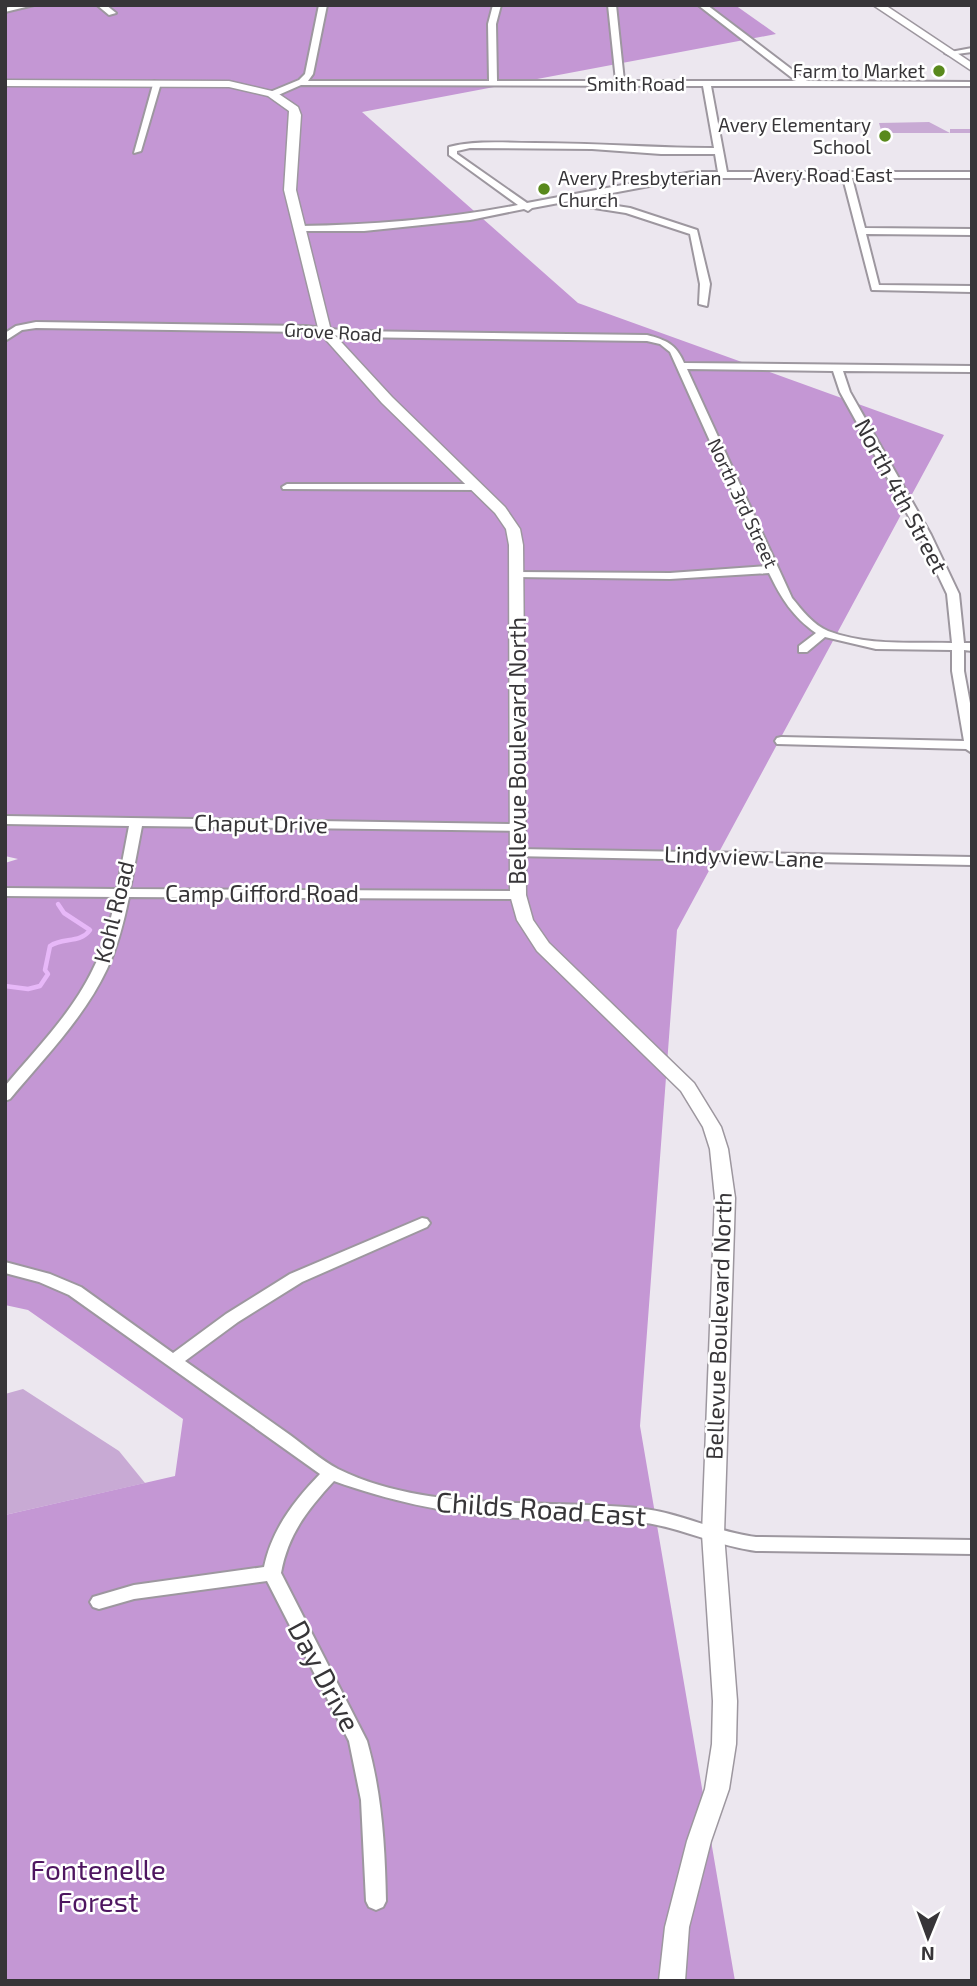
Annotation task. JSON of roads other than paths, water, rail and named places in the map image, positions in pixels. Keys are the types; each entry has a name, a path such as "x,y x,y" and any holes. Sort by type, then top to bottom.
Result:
{"main road":[{"path":"878,5 972,68"},
{"path":"5,83 229,84 273,94"},
{"name":"Bellevue Boulevard North","path":"273,94 289,104 296,115 290,190 325,332 378,391 500,510 513,529 518,575 518,895 525,920 543,947 688,1087 712,1127 719,1149 725,1198 713,1534 724,1701 724,1744 717,1789 699,1841 677,1927 672,1981"}],"street":[{"path":"5,10 30,5"},
{"path":"101,5 112,13"},
{"path":"273,94 301,83 309,74 323,5"},
{"path":"493,84 492,24 498,5"},
{"path":"612,5 620,84"},
{"path":"702,5 805,84"},
{"path":"949,53 972,50"},
{"path":"137,151 157,83"},
{"name":"Smith Road","path":"301,83 972,84"},
{"path":"707,84 723,174"},
{"path":"528,208 451,152 455,147 470,145 719,151"},
{"name":"Avery Road East","path":"300,229 387,227 528,208 676,177 723,174 972,175"},
{"path":"847,175 875,288 972,289"},
{"path":"559,201 628,210 694,232 705,284 705,304"},
{"path":"861,231 972,232"},
{"name":"Grove Road","path":"5,338 19,328 36,325 647,338 663,342"},
{"name":"North 3rd Street","path":"663,342 674,351 787,599 796,611 823,633"},
{"path":"681,366 838,370 972,369"},
{"name":"North 4th Street","path":"838,370 845,392 925,535 953,594 958,626 958,671 971,746"},
{"path":"287,487 475,487"},
{"path":"518,575 681,576 774,569"},
{"path":"803,649 823,633 876,645 972,647"},
{"path":"781,741 971,746"},
{"name":"Chaput Drive","path":"5,820 50,814 136,823 516,828"},
{"name":"Kohl Road","path":"5,1096 90,988 108,950 136,823"},
{"name":"Lindyview Lane","path":"517,853 972,861"},
{"name":"Camp Gifford Road","path":"5,892 518,895"},
{"path":"172,1362 232,1318 296,1279 422,1223"},
{"name":"Childs Road East","path":"5,1267 44,1278 75,1291 331,1473 381,1491 422,1501 500,1510 637,1515 676,1521 733,1541 756,1544 972,1547"},
{"path":"99,1602 134,1592 272,1573 275,1550 284,1530 300,1507 331,1473"},
{"name":"Day Drive","path":"272,1573 358,1741 373,1804 376,1901"}],"waterway":[{"path":"5,986 28,989 40,986 48,974 45,970 50,946 76,939 90,930 64,913 58,904"}],"place":[{"name":"Farm to Market","path":"939,71"},
{"name":"Avery Elementary School","path":"885,136"},
{"name":"Avery Presbyterian Church","path":"544,189"}],"park label":[{"name":"Fontenelle Forest","path":"98,1886"}]}
